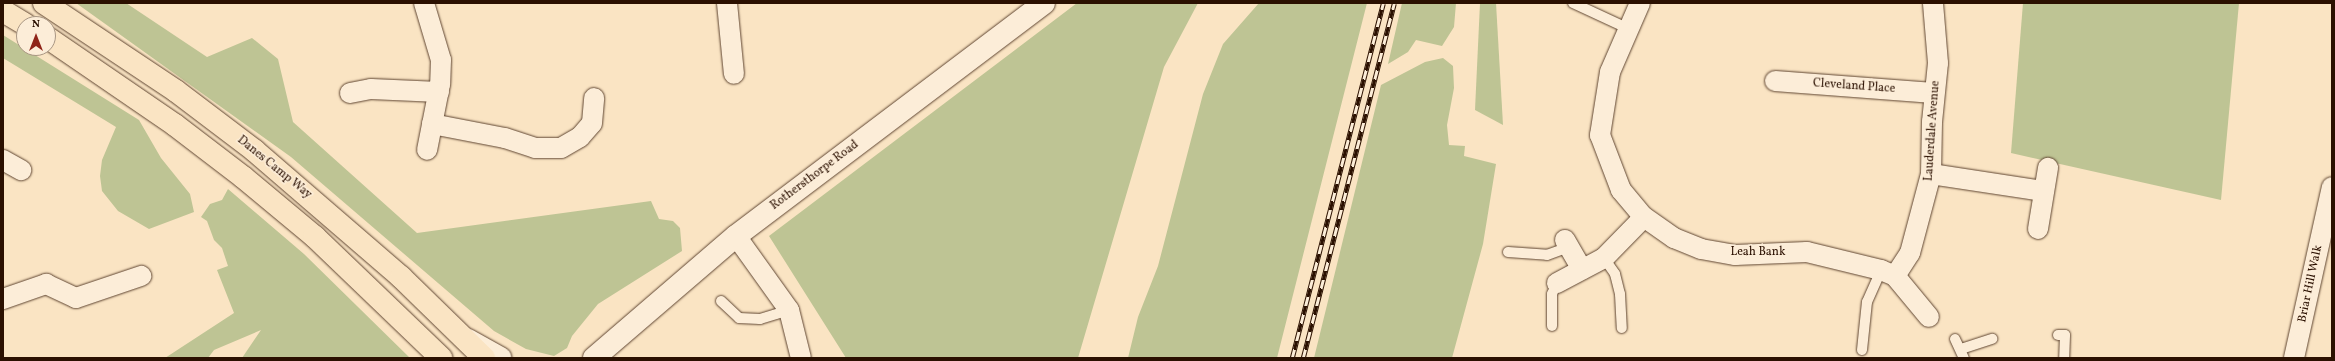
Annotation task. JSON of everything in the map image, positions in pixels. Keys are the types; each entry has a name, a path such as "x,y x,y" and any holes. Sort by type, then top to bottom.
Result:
{"highway":[{"name":"Danes Camp Way","path":"44,3 176,91 255,151 332,215 467,340 484,358"},
{"path":"3,11 16,19"},
{"path":"56,43 175,125 243,177 320,242 441,358"}],"street":[{"path":"424,3 441,60 439,92 427,150"},
{"path":"728,3 734,74"},
{"name":"Rothersthorpe Road","path":"594,358 736,236 1044,3"},
{"name":"Leah Bank","path":"1640,3 1627,28 1610,72 1600,135 1621,190 1644,217 1674,238 1701,249 1735,255 1807,252 1888,273"},
{"name":"Lauderdale Avenue","path":"1888,273 1910,253 1931,174 1934,93 1938,63 1933,3"},
{"name":"Cleveland Place","path":"1775,81 1934,93"},
{"path":"350,93 371,90 439,92"},
{"path":"432,124 505,138 535,148 561,148 580,138 592,123 594,98"},
{"path":"3,160 21,170"},
{"path":"2038,229 2048,168"},
{"path":"1931,174 2044,191"},
{"name":"Briar Hill Walk","path":"2294,358 2332,188"},
{"path":"1558,283 1604,258 1644,217"},
{"path":"736,236 789,310 801,358"},
{"path":"1567,244 1582,269"},
{"path":"1888,273 1929,317"},
{"path":"3,299 46,284 76,298 141,276"},
{"path":"467,340 500,358"}],"lane":[{"path":"1573,3 1627,28"},
{"path":"1508,252 1547,254 1567,244"},
{"path":"1604,258 1615,274 1620,294 1622,328"},
{"path":"1862,350 1866,302 1888,273"},
{"path":"1552,326 1552,294 1558,283"},
{"path":"721,301 739,318 760,319 789,310"},
{"path":"2058,335 2065,335 2064,358"},
{"path":"1955,339 1963,354 1992,339"}],"green space":[{"path":"76,3 126,3 207,57 252,38 278,59 293,122 417,233 651,201 659,219 673,221 680,228 682,251 598,304 572,336 567,348 554,356 526,349 494,331 291,157"},
{"path":"1077,3 1198,3 1164,67 1078,358 846,358 769,236"},
{"path":"1259,3 1367,3 1277,358 1128,358 1138,317 1158,266 1203,94 1223,44"},
{"path":"1402,3 1456,3 1454,27 1442,46 1416,40 1408,52 1388,64"},
{"path":"1480,3 1496,3 1503,125 1475,110"},
{"path":"2023,3 2239,3 2221,200 2011,153"},
{"path":"3,35 16,43 16,56 37,56 139,120 161,158 190,194 194,212 149,229 118,211 102,191 100,176 102,160 116,127 3,58"},
{"path":"1443,58 1453,66 1454,88 1447,125 1449,145 1465,146 1464,156 1496,164 1483,244 1452,358 1314,358 1381,85 1425,62"},
{"path":"228,189 304,254 410,358 242,358 261,330 214,350 208,358 165,358 234,313 217,270 228,266 222,248 214,240 207,221 201,217 210,204 222,200"}],"railway":[{"path":"1292,358 1383,3"},
{"path":"1303,358 1394,3"}]}
